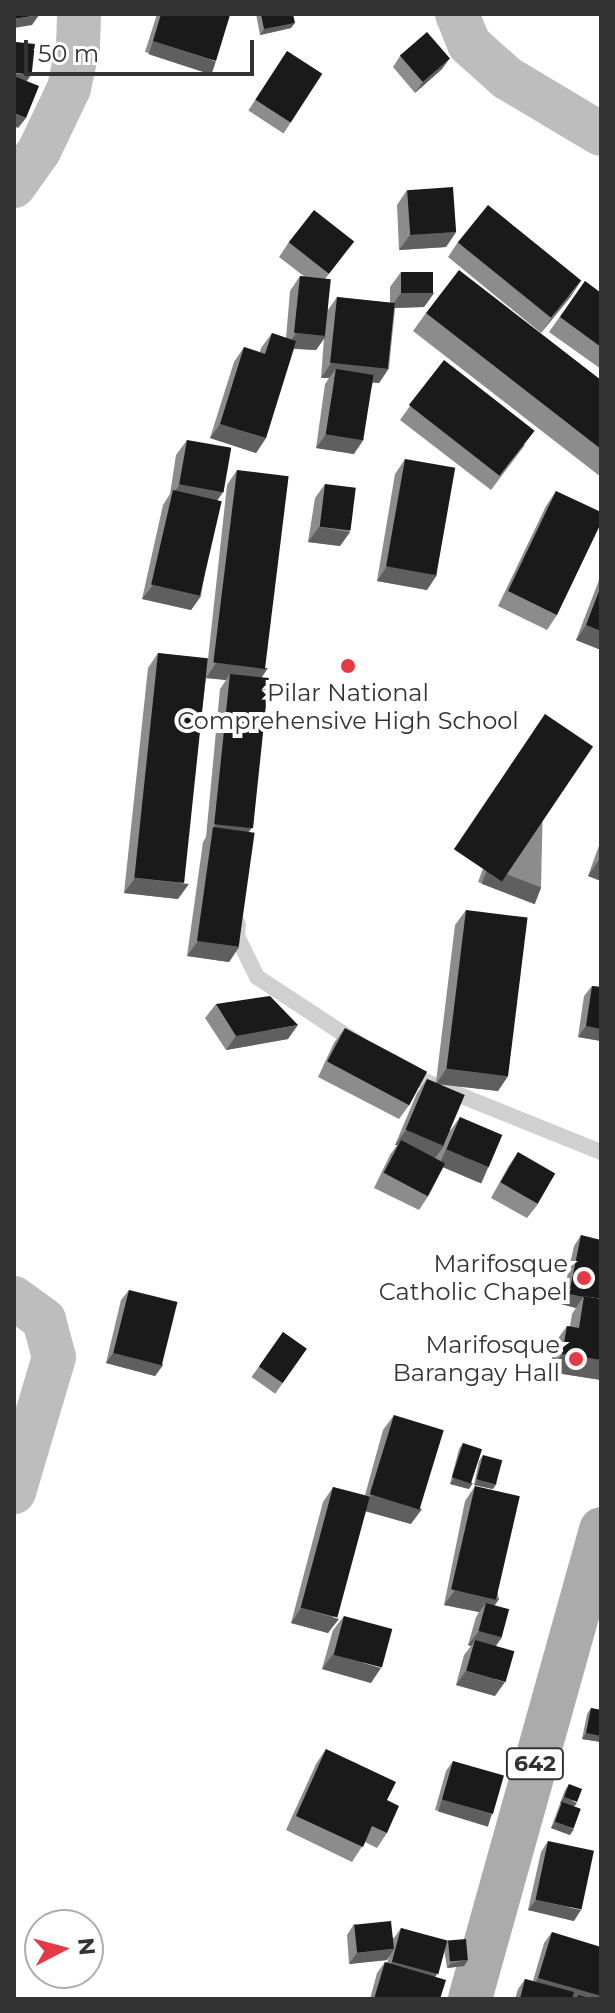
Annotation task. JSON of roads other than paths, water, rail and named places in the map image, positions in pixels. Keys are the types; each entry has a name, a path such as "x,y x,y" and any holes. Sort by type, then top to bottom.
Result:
{"main road":[{"path":"14,186 39,151 69,88 78,46 79,14"},
{"path":"457,14 469,44 507,78 601,134"},
{"path":"14,1298 44,1320 54,1357 14,1492"},
{"name":"642","path":"470,1999 601,1529"}],"lane":[{"path":"240,904 237,936 257,977 413,1079 601,1152"}],"place":[{"name":"Pilar National Comprehensive High School","path":"348,666"},
{"name":"Marifosque Catholic Chapel","path":"584,1278"},
{"name":"Marifosque Barangay Hall","path":"576,1359"}]}
